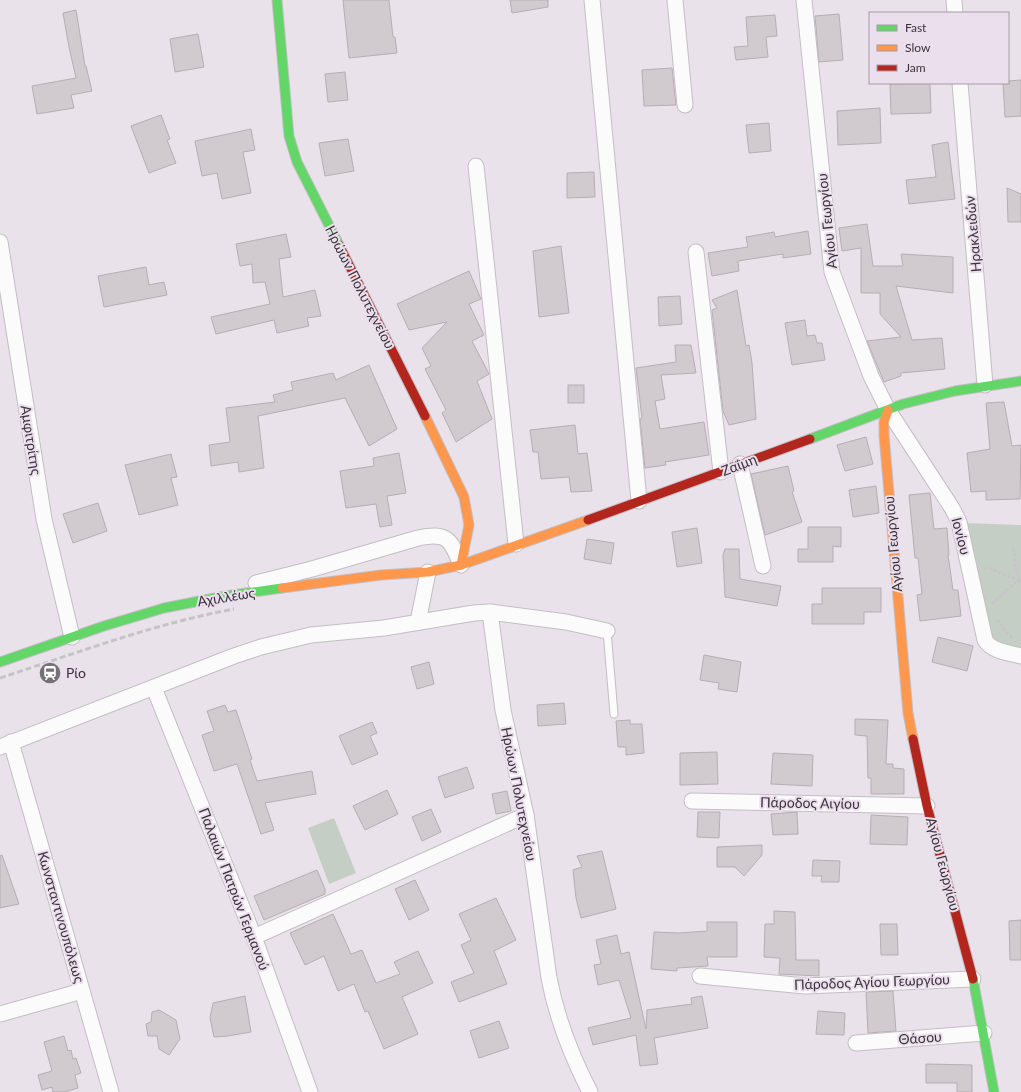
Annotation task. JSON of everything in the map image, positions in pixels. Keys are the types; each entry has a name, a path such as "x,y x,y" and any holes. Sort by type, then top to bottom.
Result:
{"street":[{"name":"Ηρώων Πολυτεχνείου","path":"277,0 289,136 297,162 445,455 464,497 469,525 460,565"},
{"path":"592,0 639,501"},
{"path":"675,0 684,104"},
{"name":"Αγίου Γεωργίου","path":"804,0 832,272 871,376 888,410 884,422 884,435 908,713 927,806 973,979 994,1092"},
{"path":"954,0 955,12"},
{"name":"Ηρακλειδών","path":"960,84 986,385"},
{"path":"476,166 516,544"},
{"name":"Αμφιτρίτης","path":"0,242 44,519 72,637"},
{"path":"696,252 721,472"},
{"name":"Ζαΐμη","path":"460,565 924,398 986,385 1021,381"},
{"name":"Ιονίου","path":"888,410 959,522 987,644 992,647 1019,650"},
{"path":"740,464 763,566"},
{"path":"236,595 240,589 249,584 312,569 429,536 440,536 446,539 454,547 460,565"},
{"name":"Αχιλλέως","path":"0,662 129,618 164,608 327,581 380,575 428,572 460,565"},
{"path":"418,622 428,572"},
{"name":"Ηρώων Πολυτεχνείου","path":"490,612 503,710 526,815 554,1005 564,1037 590,1092"},
{"path":"6,744 234,656 312,635 384,628 474,613 490,612 566,622 607,631"},
{"name":"Παλαιών Πατρών Γερμανού","path":"154,688 254,937 310,1092"},
{"name":"Κωνσταντινουπόλεως","path":"6,744 82,991 107,1091"},
{"name":"Πάροδος Αιγίου","path":"692,801 927,806"},
{"path":"254,937 526,815"},
{"name":"Πάροδος Αγίου Γεωργίου","path":"700,976 805,986 973,979"},
{"path":"0,1014 82,991"},
{"name":"Θάσου","path":"856,1042 984,1033"}],"lane":[{"path":"607,631 614,714"}],"path":[{"path":"1013,546 1021,584"},
{"path":"970,571 988,568 1020,580"},
{"path":"987,608 1020,580"},
{"path":"992,614 1019,650"}],"shaded area":[{"path":"966,523 1021,525 1021,650 998,643 992,637"},
{"path":"334,818 356,873 329,884 308,828"}],"building":[{"path":"343,0 389,0 393,37 395,37 397,53 349,58"},
{"path":"510,0 548,0 548,7 512,13"},
{"path":"76,10 85,66 92,91 71,95 74,108 37,114 32,86 76,78 63,13"},
{"path":"839,14 843,60 819,62 815,16"},
{"path":"775,15 777,36 766,37 768,57 736,60 734,47 748,46 746,17"},
{"path":"198,34 204,67 175,72 170,39"},
{"path":"672,68 676,105 644,106 642,70"},
{"path":"345,72 348,100 328,102 325,74"},
{"path":"1021,80 1021,116 1005,117 1003,84 1009,84 1009,81"},
{"path":"890,84 930,84 931,113 891,114"},
{"path":"880,108 881,143 838,145 837,111"},
{"path":"161,115 170,139 167,140 176,163 149,173 131,126"},
{"path":"769,123 771,151 749,153 746,125"},
{"path":"251,129 255,150 243,152 251,193 222,199 217,173 202,176 195,141"},
{"path":"348,139 354,171 325,176 319,143"},
{"path":"948,142 955,199 909,204 906,180 936,177 932,145"},
{"path":"594,172 595,197 567,198 567,173"},
{"path":"1007,188 1021,194 1021,222 1008,222"},
{"path":"867,224 873,266 903,266 901,254 953,257 953,293 896,286 912,340 942,338 945,369 901,373 901,376 884,382 867,341 901,337 880,314 880,293 861,293 861,248 842,251 839,228"},
{"path":"808,231 811,254 783,258 783,254 738,261 739,271 712,276 708,253 748,247 746,237 774,232 775,237"},
{"path":"286,234 291,257 279,259 283,297 315,290 321,316 307,318 309,326 277,333 274,320 216,334 211,317 270,304 265,282 253,283 252,264 240,266 236,244"},
{"path":"561,246 569,313 539,317 533,251"},
{"path":"146,267 149,285 164,282 167,295 104,307 98,276"},
{"path":"469,271 481,299 469,304 484,335 472,341 489,374 477,381 492,419 456,442 442,413 446,410 425,369 431,366 422,348 447,322 409,330 397,304"},
{"path":"737,290 746,346 749,345 752,363 756,419 729,425 723,411 712,310 717,308 712,300"},
{"path":"680,296 682,324 659,326 658,297"},
{"path":"805,320 807,336 815,335 817,343 822,343 825,360 792,365 785,323"},
{"path":"675,345 691,345 696,373 661,375 665,399 655,401 660,429 704,422 709,455 665,462 666,465 645,468 640,419 642,418 636,368 676,362"},
{"path":"369,365 397,429 369,446 345,398 258,416 264,468 239,472 238,462 211,466 209,445 230,442 226,408 275,402 273,395 293,390 291,382 333,373 336,380"},
{"path":"568,385 584,385 584,403 568,403"},
{"path":"1004,402 1012,446 1021,445 1020,499 986,500 986,491 971,492 967,453 990,449 986,403"},
{"path":"575,425 578,454 587,453 592,491 571,492 569,477 541,479 538,452 533,452 530,430"},
{"path":"866,437 873,464 845,471 837,445"},
{"path":"399,453 406,493 387,496 392,525 380,527 376,504 346,508 340,471 374,466 373,458"},
{"path":"171,454 177,477 171,478 178,505 139,515 125,465"},
{"path":"788,466 794,491 792,492 802,522 765,535 751,474"},
{"path":"876,486 879,513 853,517 849,490"},
{"path":"930,493 934,529 947,528 948,555 953,590 958,590 961,616 920,621 917,595 922,594 918,558 915,558 909,495"},
{"path":"98,503 107,531 73,543 63,514"},
{"path":"808,527 841,527 841,547 833,546 833,562 798,562 798,549 808,549"},
{"path":"697,528 702,563 677,567 672,532"},
{"path":"587,539 614,543 611,564 584,559"},
{"path":"725,549 739,549 740,579 781,586 777,606 725,597 723,555"},
{"path":"822,588 881,588 881,612 864,612 864,624 812,624 812,604 822,604"},
{"path":"938,637 973,646 967,671 932,662"},
{"path":"704,655 741,662 737,692 718,689 719,683 700,680"},
{"path":"429,662 434,684 417,689 411,667"},
{"path":"564,703 566,724 538,726 537,705"},
{"path":"225,705 228,712 236,710 252,759 250,760 257,781 312,771 316,794 265,803 274,830 261,834 237,764 214,771 202,735 214,731 207,711"},
{"path":"855,719 888,720 886,764 893,764 893,768 904,769 904,794 871,794 871,778 868,778 867,736 855,735"},
{"path":"630,720 630,724 642,724 644,753 626,755 626,747 618,747 616,721"},
{"path":"372,722 377,733 370,736 378,754 352,765 339,736"},
{"path":"717,752 718,784 680,785 680,753"},
{"path":"773,753 813,755 812,786 771,784"},
{"path":"467,767 474,788 445,798 438,777"},
{"path":"387,790 398,814 365,830 353,806"},
{"path":"507,791 511,811 496,814 492,794"},
{"path":"431,809 441,832 422,841 412,817"},
{"path":"698,812 720,812 719,838 697,837"},
{"path":"797,812 798,834 773,835 771,814"},
{"path":"871,815 908,817 907,845 870,844"},
{"path":"762,845 762,855 744,876 735,867 717,867 717,847"},
{"path":"602,851 616,909 581,918 576,898 573,870 582,867 577,856"},
{"path":"2,855 19,904 0,908 0,856"},
{"path":"813,860 840,861 839,882 821,882 822,876 812,876"},
{"path":"317,870 325,889 325,894 264,920 254,896"},
{"path":"415,880 429,910 409,920 395,889"},
{"path":"496,898 516,940 494,951 507,984 459,1002 451,982 474,973 461,945 471,940 459,914"},
{"path":"774,911 795,912 796,960 819,960 819,976 779,974 780,958 764,957 765,924 774,924"},
{"path":"333,914 351,954 362,950 376,983 400,974 394,962 418,951 433,983 402,997 418,1034 384,1049 368,1011 365,1012 354,984 338,991 324,956 305,965 290,933"},
{"path":"1021,920 1021,960 1010,960 1009,921"},
{"path":"707,922 737,922 737,957 707,957 708,966 677,968 677,971 651,969 654,932 679,933 707,931"},
{"path":"880,924 897,924 898,955 881,955"},
{"path":"617,935 621,954 629,952 646,1029 647,1010 692,1004 691,998 702,996 708,1028 654,1038 658,1064 640,1066 636,1035 593,1045 588,1028 631,1018 619,980 598,985 594,965 601,964 596,940"},
{"path":"893,991 896,1031 868,1033 866,992"},
{"path":"245,996 251,1032 214,1037 210,1018 213,1003"},
{"path":"159,1010 176,1020 180,1039 169,1055 159,1049 157,1036 148,1036 146,1024 151,1022 152,1012"},
{"path":"818,1011 845,1013 844,1035 816,1034"},
{"path":"499,1021 509,1048 479,1058 470,1031"},
{"path":"64,1036 68,1051 71,1050 73,1059 76,1058 81,1073 75,1075 78,1088 65,1092 53,1092 52,1087 42,1090 38,1075 52,1071 44,1042"},
{"path":"926,1064 972,1065 972,1092 957,1092 957,1083 926,1083"}],"railway":[{"path":"0,678 145,631 204,615 234,609"}],"traffic: fast":[{"path":"277,0 289,136 297,162 339,245"},
{"path":"810,439 903,404 955,391 1021,381"},
{"path":"0,662 104,626 164,608 225,596 282,588"},
{"path":"973,979 994,1092"}],"traffic: slow":[{"path":"888,410 884,422 884,435 908,713 913,739"},
{"path":"425,416 464,497 469,525 461,565"},
{"path":"282,588 381,575 428,572 461,565 588,520"}],"traffic: jam":[{"path":"339,245 425,416"},
{"path":"588,520 810,439"},
{"path":"913,739 927,806 973,979"}],"place":[{"name":"Ρίο","path":"50,673"}]}
